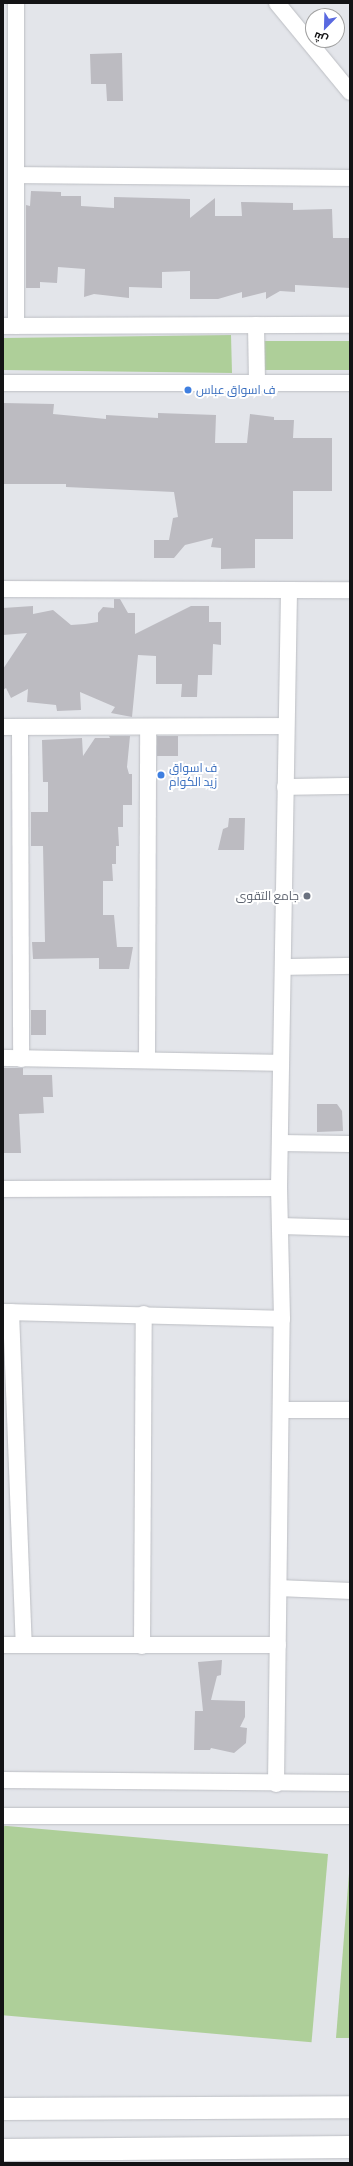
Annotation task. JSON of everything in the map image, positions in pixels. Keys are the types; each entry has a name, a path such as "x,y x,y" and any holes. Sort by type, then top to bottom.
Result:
{"main road":[{"path":"3,2109 350,2107"},
{"path":"3,2150 33,2156 350,2147"}],"street":[{"path":"16,3 16,175 9,326 350,325"},
{"path":"277,3 350,92"},
{"path":"16,175 350,178"},
{"path":"256,325 257,383"},
{"path":"3,383 350,383"},
{"path":"3,589 350,590"},
{"path":"276,1784 282,1319 279,1188 284,967 285,787 289,590"},
{"path":"20,726 21,1059"},
{"path":"3,727 148,728 286,726"},
{"path":"147,1060 148,728"},
{"path":"285,787 350,786"},
{"path":"284,967 350,966"},
{"path":"3,1058 281,1063"},
{"path":"280,1142 350,1144"},
{"path":"3,1189 279,1188"},
{"path":"280,1226 350,1228"},
{"path":"24,1645 7,1312 144,1314 282,1319"},
{"path":"142,1646 144,1314"},
{"path":"281,1410 350,1410"},
{"path":"279,1588 350,1591"},
{"path":"3,1645 278,1645"},
{"path":"3,1780 276,1784 350,1783"},
{"path":"3,1816 350,1816"}],"green space":[{"path":"231,335 232,373 3,370 3,338"},
{"path":"264,341 350,341 350,370 264,370"},
{"path":"4,1826 328,1854 312,2042 3,2015"},
{"path":"350,1861 350,2038 336,2038"}],"building":[{"path":"122,53 123,101 107,101 106,84 91,84 90,54"},
{"path":"31,191 61,192 61,196 81,196 81,206 114,208 114,197 190,199 190,218 215,198 215,216 242,216 241,202 293,203 293,210 332,209 333,238 350,238 350,288 295,285 295,292 280,291 266,299 266,292 242,298 242,292 218,299 190,299 190,271 162,272 162,288 129,287 129,298 94,294 84,297 85,269 58,267 57,283 40,282 40,288 26,288 26,205 30,206"},
{"path":"3,403 54,404 53,414 106,419 106,415 158,418 158,413 216,415 215,443 247,443 250,414 274,417 274,420 294,420 293,438 332,438 332,491 293,491 293,539 255,539 255,568 221,569 221,548 211,547 213,538 185,545 174,558 154,558 154,540 169,540 173,518 178,517 174,492 66,487 66,484 3,484"},
{"path":"114,599 120,599 128,613 135,613 135,634 191,606 209,606 209,622 221,622 221,645 213,644 212,675 198,675 197,697 181,697 182,684 156,684 156,656 138,655 132,717 111,713 115,707 80,692 81,710 57,711 56,705 27,702 28,689 11,698 6,688 3,690 3,669 27,633 3,635 3,608 33,606 33,614 53,610 71,625 85,624 98,622 98,613 103,607 114,608"},
{"path":"109,736 130,736 127,767 129,774 132,774 132,805 123,805 123,827 118,827 119,846 116,846 116,864 112,864 113,881 103,881 103,915 114,915 117,947 133,947 129,969 99,969 99,958 33,959 32,942 45,942 43,846 31,846 31,812 48,812 48,782 43,782 42,740 82,738 83,756 95,738 110,738"},
{"path":"157,736 178,736 178,756 157,756"},
{"path":"229,818 245,818 244,850 218,850 223,829 228,827"},
{"path":"31,1010 46,1010 46,1035 31,1035"},
{"path":"3,1068 23,1068 23,1075 52,1075 53,1097 43,1097 44,1113 19,1114 21,1153 3,1153"},
{"path":"317,1104 337,1104 342,1111 343,1131 317,1132"},
{"path":"222,1660 221,1675 217,1676 211,1700 245,1701 245,1717 240,1727 247,1728 246,1743 234,1753 211,1748 210,1750 194,1750 195,1711 203,1711 198,1662"}],"place":[{"name":"ف اسواق عباس","path":"188,390"},
{"name":"ف اسواق زيد الكوام","path":"161,775"},
{"name":"جامع التقوى","path":"307,896"}]}
